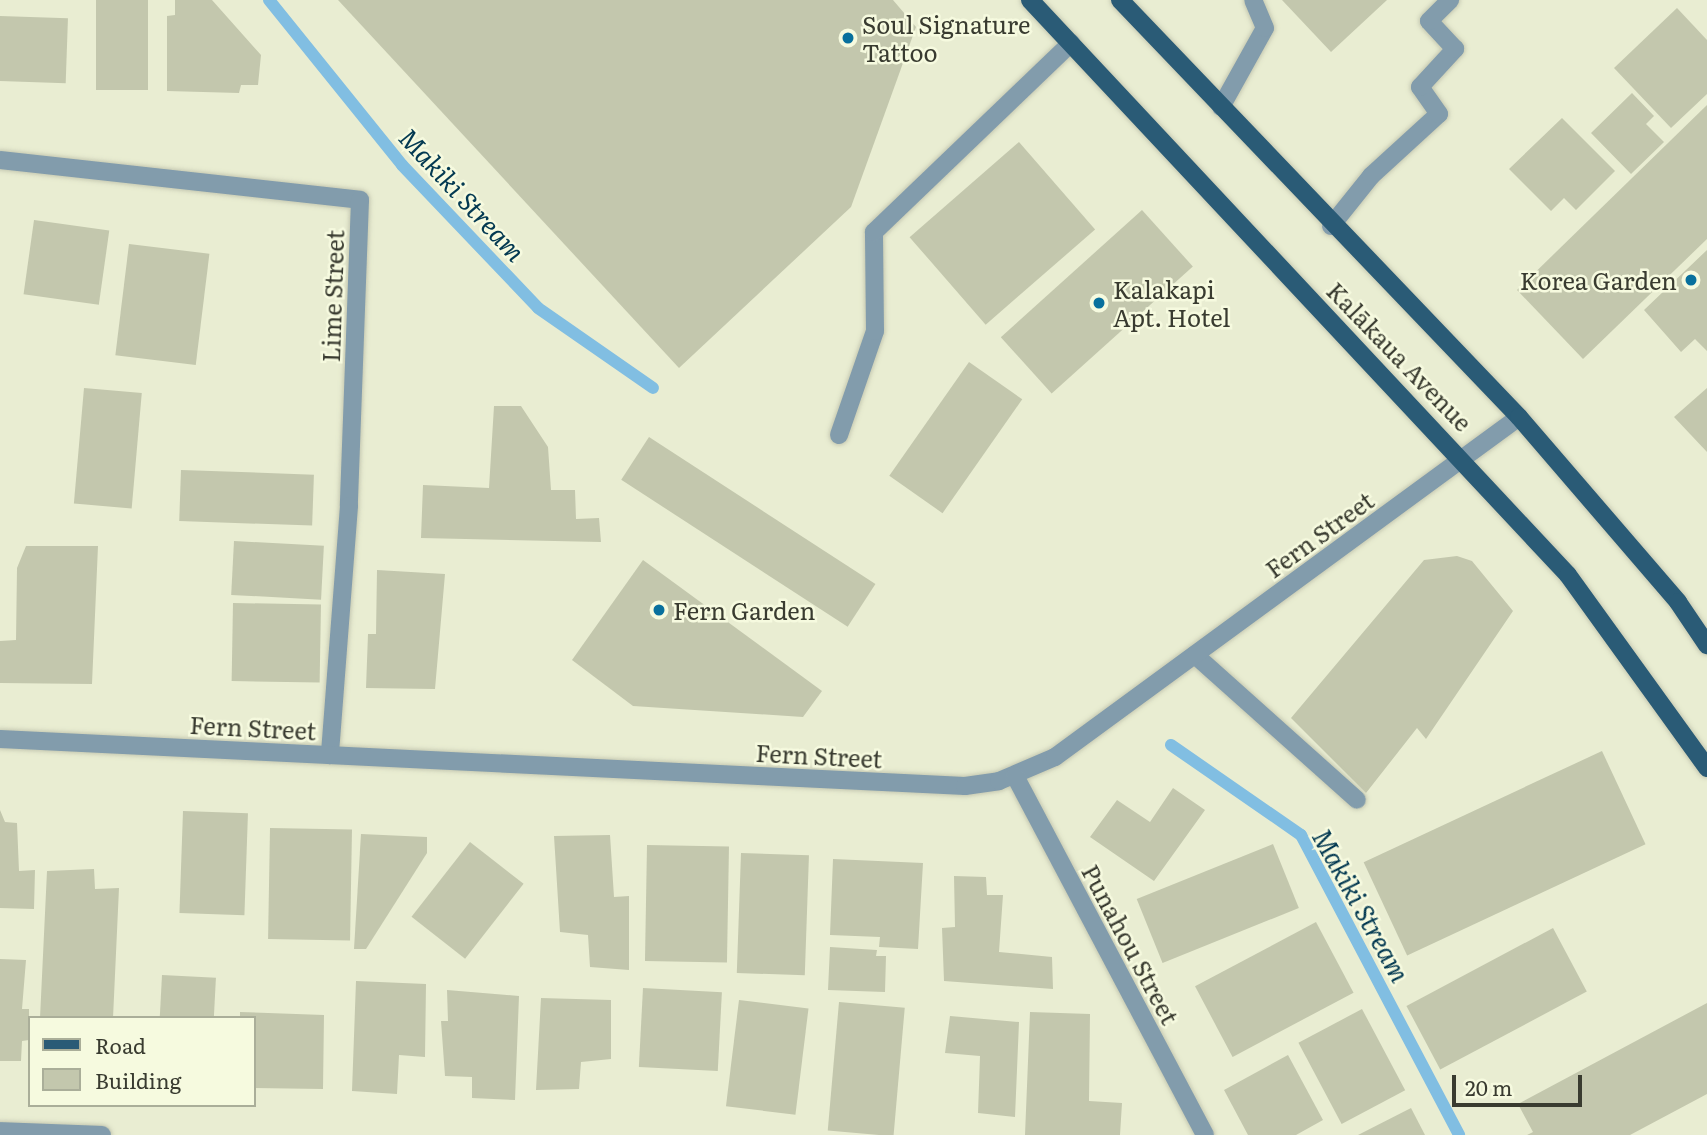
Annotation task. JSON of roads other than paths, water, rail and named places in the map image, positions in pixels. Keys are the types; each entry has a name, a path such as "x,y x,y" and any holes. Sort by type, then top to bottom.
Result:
{"main road":[{"name":"Kalākaua Avenue","path":"1030,0 1462,457 1569,575 1707,768"},
{"name":"Kalākaua Avenue","path":"1120,0 1331,226 1519,417 1678,603 1707,645"}],"street":[{"path":"1221,107 1265,28 1253,0"},
{"path":"1331,226 1371,176 1439,114 1420,87 1455,49 1429,21 1450,0"},
{"path":"839,435 875,331 874,232 1071,43"},
{"name":"Lime Street","path":"0,160 360,200 349,506 330,755"},
{"name":"Fern Street","path":"0,739 965,786 1014,776 1055,757 1519,417"},
{"path":"1195,655 1357,800"},
{"name":"Punahou Street","path":"1014,776 1205,1135"},
{"path":"0,1130 102,1135"}],"waterway":[{"name":"Makiki Stream","path":"269,0 402,165 538,308 653,388"},
{"name":"Makiki Stream","path":"1171,745 1301,835 1459,1135"}],"place":[{"name":"Soul Signature Tattoo","path":"848,38"},
{"name":"Korea Garden","path":"1691,280"},
{"name":"Kalakapi Apt. Hotel","path":"1099,303"},
{"name":"Fern Garden","path":"659,610"}]}
